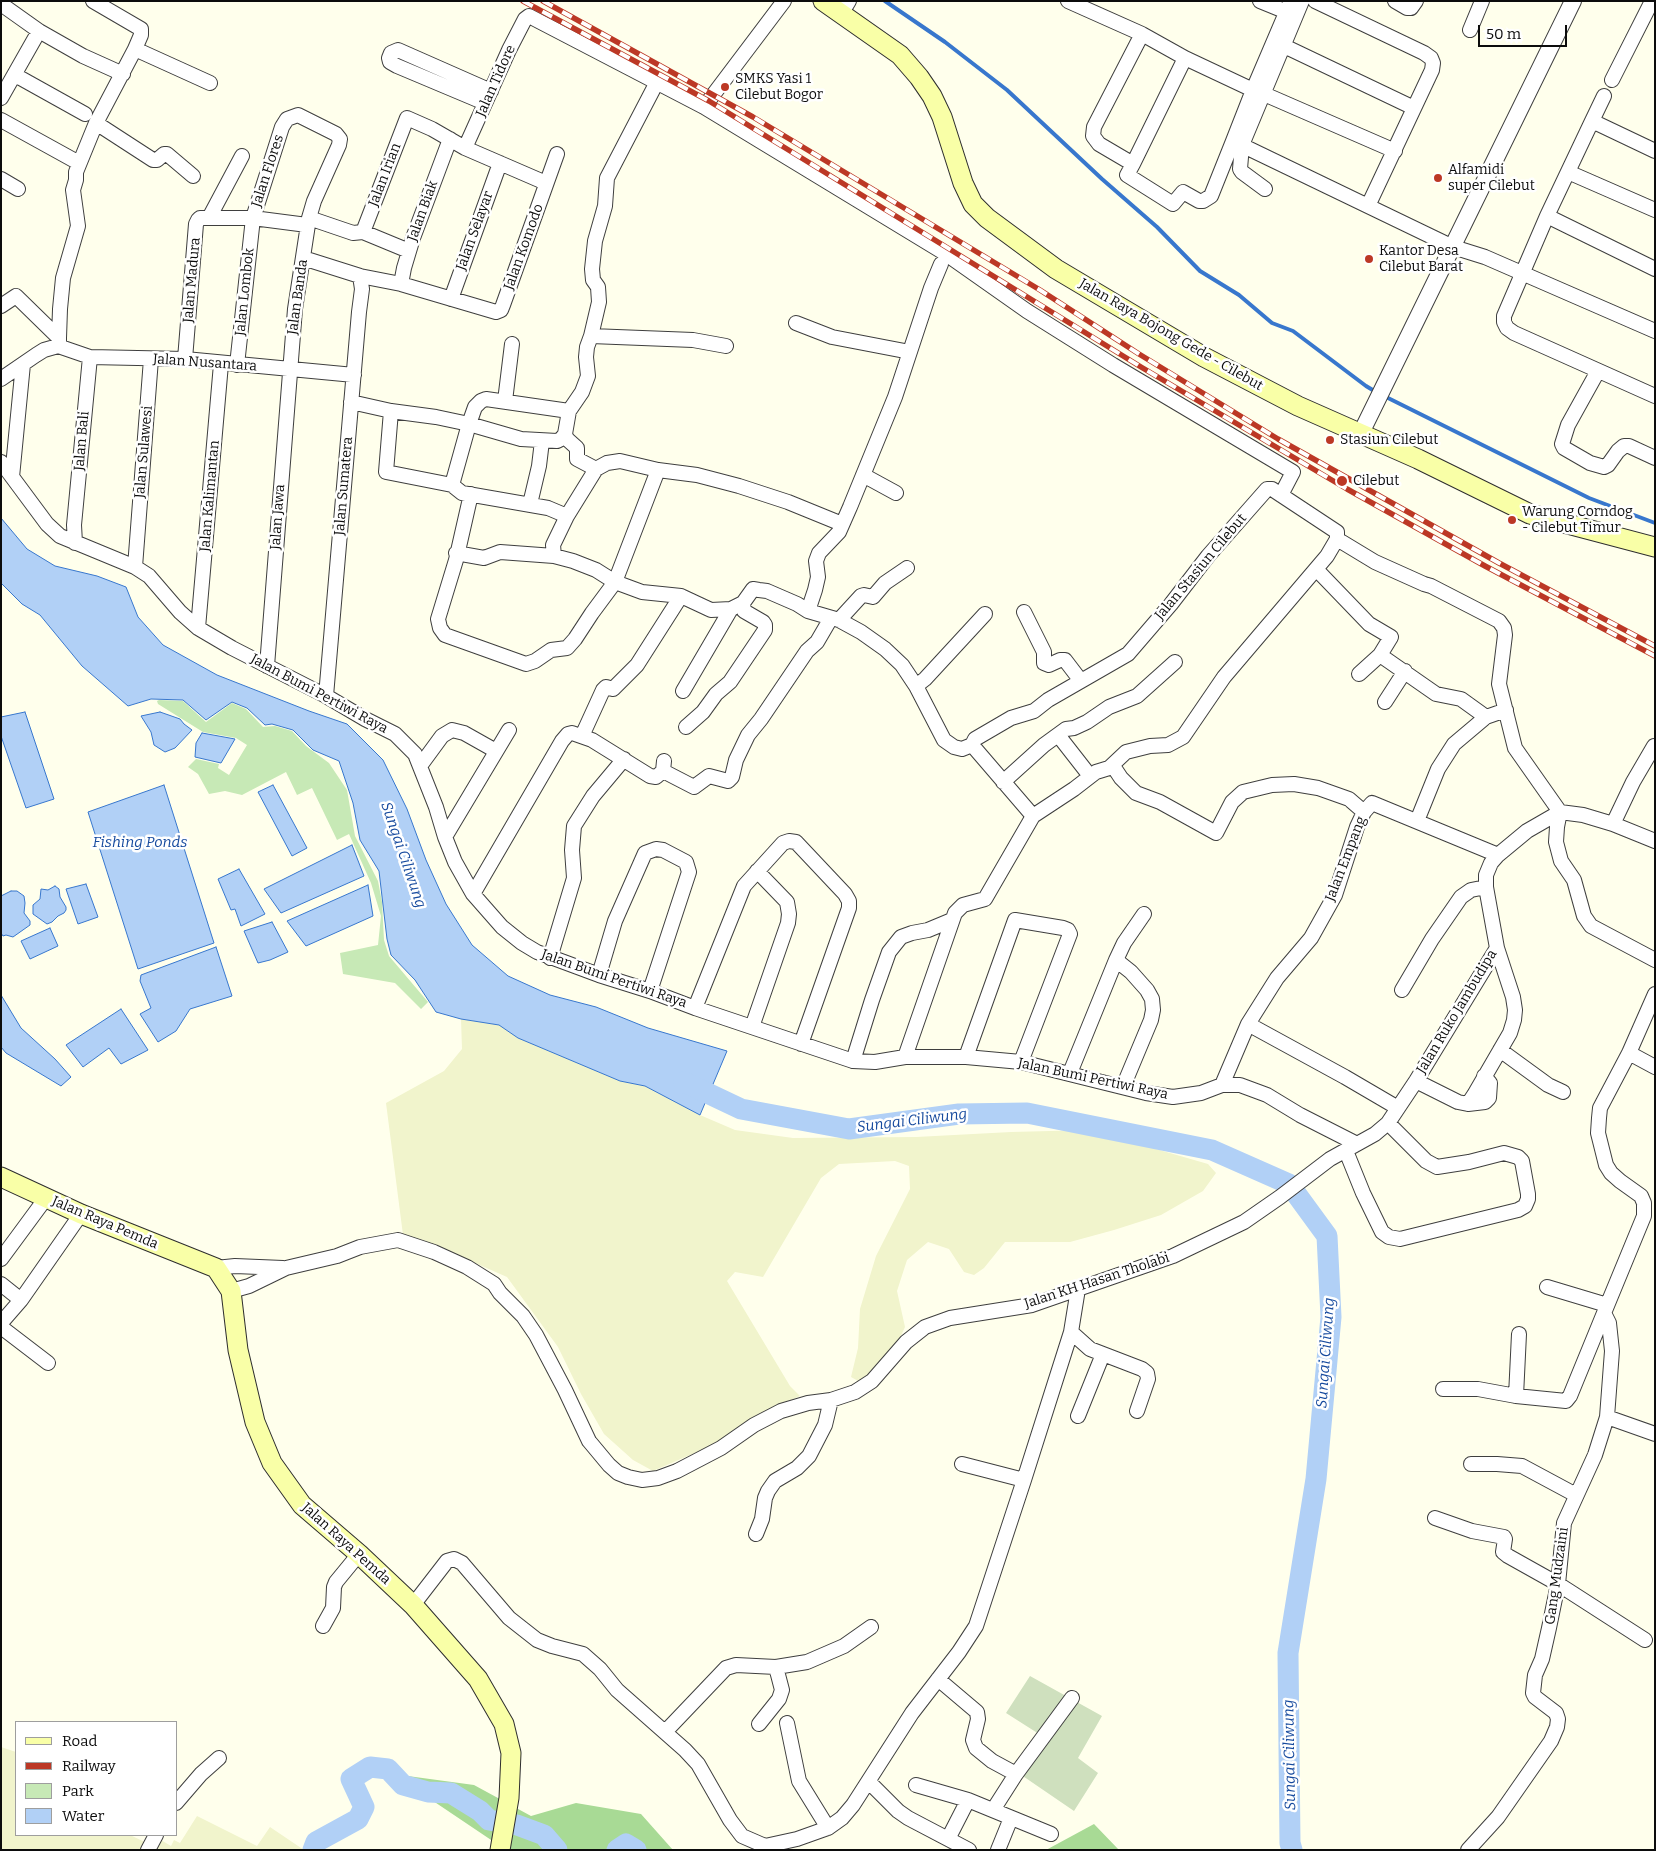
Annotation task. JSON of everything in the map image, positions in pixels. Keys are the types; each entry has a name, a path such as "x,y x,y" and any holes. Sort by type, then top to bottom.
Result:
{"main road":[{"name":"Jalan Raya Bojong Gede - Cilebut","path":"837,5 900,56 919,77 932,96 942,117 963,183 972,204 986,218 1056,269 1204,357 1298,406 1361,433 1530,514 1655,547"},
{"name":"Jalan Raya Pemda","path":"1,1177 81,1214 216,1268 231,1291 238,1350 254,1422 272,1463 302,1504 413,1605 478,1679 504,1724 510,1753 509,1798 500,1850"}],"street":[{"path":"59,342 63,278 78,226 73,190 90,118 123,74 141,35 141,29 93,1"},
{"path":"704,107 784,1"},
{"path":"1068,1 1142,34 1185,58 1258,92 1395,151"},
{"path":"1185,58 1127,175 1172,204 1183,192 1199,201 1203,201 1211,196 1238,143 1289,6 1260,1"},
{"path":"1258,92 1284,46 1302,1"},
{"path":"1315,1 1424,53 1433,63 1432,70 1368,206"},
{"path":"1395,1 1407,8 1412,8 1416,1"},
{"path":"1470,30 1482,1"},
{"path":"1361,433 1573,1"},
{"path":"1612,80 1652,1"},
{"path":"1,4 39,31 83,56 123,74"},
{"name":"Jalan Tidore","path":"465,148 525,19 529,16 656,82"},
{"path":"1,98 39,31"},
{"path":"1133,164 1100,144 1093,136 1094,127 1142,34"},
{"path":"1284,46 1414,108"},
{"path":"135,49 210,82"},
{"path":"398,50 488,97 397,66 390,62 391,53 398,50"},
{"path":"15,75 90,118 154,160 167,154 193,176"},
{"path":"596,469 577,459 577,448 567,439 565,434 569,411 582,392 588,376 587,347 599,302 598,287 593,280 592,269 595,241 605,206 607,178 656,82 704,107 946,254 1035,316 1294,472 1281,495 1336,532 1337,539 1327,556 1224,677 1183,737 1168,745 1150,746 1126,752 1113,766 1096,772 1033,816 985,899 963,905 955,914 905,1057"},
{"path":"1604,96 1547,216 1504,316 1504,322 1507,328 1655,396"},
{"name":"Jalan Flores","path":"253,218 282,127 287,119 293,116 302,117 336,134"},
{"name":"Jalan Irian","path":"363,232 407,118 450,139"},
{"path":"1,120 79,163"},
{"path":"1592,121 1655,151"},
{"name":"Jalan Banda","path":"289,369 295,309 308,221 314,201 339,146 340,139 336,134"},
{"path":"450,139 465,148 546,183"},
{"name":"Jalan Biak","path":"401,284 409,251 450,139"},
{"path":"1238,143 1242,172 1265,189"},
{"path":"1238,143 1453,247 1485,257 1655,331"},
{"name":"Jalan Komodo","path":"451,299 496,312 501,310 557,154"},
{"path":"209,218 242,156"},
{"name":"Jalan Selayar","path":"451,299 500,163"},
{"path":"1568,172 1655,210"},
{"path":"1,179 18,189"},
{"path":"1547,216 1655,269"},
{"name":"Jalan Madura","path":"185,359 196,224 200,218 308,221 353,233 363,232 409,251"},
{"name":"Jalan Lombok","path":"237,365 253,218"},
{"path":"303,258 360,276 401,284 451,299"},
{"path":"808,611 818,577 816,561 819,553 839,532 895,397 931,288 941,264"},
{"name":"Jalan Sumatera","path":"326,696 362,289 360,276"},
{"path":"1,306 16,296 59,342"},
{"path":"796,323 832,337 910,352"},
{"path":"591,336 693,340 726,346"},
{"path":"1,379 59,342"},
{"name":"Jalan Nusantara","path":"59,342 90,357 185,359 221,364 354,375"},
{"path":"505,401 512,344"},
{"name":"Jalan Bali","path":"76,543 74,525 90,357"},
{"name":"Jalan Sulawesi","path":"135,567 151,359"},
{"path":"12,477 23,364"},
{"name":"Jalan Kalimantan","path":"198,628 221,364"},
{"name":"Jalan Jawa","path":"267,666 289,369"},
{"path":"1598,371 1568,425 1562,444 1564,448 1590,463 1604,467 1608,465 1624,446 1630,446 1655,458"},
{"path":"452,485 469,424 475,407 480,401 486,399 505,401 569,411"},
{"path":"351,402 392,411 436,417 521,438 557,441 565,434"},
{"path":"392,411 386,472 452,485 462,493 548,508 567,516"},
{"path":"530,504 539,466 542,441"},
{"path":"554,556 553,545 567,516 596,469 607,463 620,461 658,470 697,475 739,486 788,502 842,524"},
{"name":"Jalan Bumi Pertiwi Raya","path":"1,462 53,531 60,536 135,567 155,582 180,612 198,628 395,734 415,754 436,807 454,862 473,894 511,934 537,952 599,975 853,1061 875,1062 905,1057 966,1057 1021,1062 1146,1093 1173,1096 1202,1093 1222,1084 1240,1085 1267,1095 1352,1147"},
{"path":"471,494 438,619 440,628 445,636 526,664 535,661 551,650 569,646 615,582 658,470"},
{"path":"863,474 896,493"},
{"name":"Jalan Stasiun Cilebut","path":"1081,680 1128,654 1208,556 1267,488 1281,495"},
{"path":"1337,539 1375,562 1431,586 1500,622 1504,628 1505,635 1500,684 1515,748 1560,812 1556,842 1561,860 1574,880 1584,916 1587,922 1594,928 1655,960"},
{"path":"456,553 484,558 500,552 554,556 580,564 615,582 642,592 681,596 712,610 737,606 763,622 766,627 765,630 730,682 716,694 704,712 686,727"},
{"path":"473,894 562,741 568,734 572,732 582,736 650,776 656,777 663,766 694,787 709,776 728,781 732,777 736,760 748,735 807,651 835,619 861,596 873,597 885,582 907,568"},
{"path":"1316,569 1370,624 1391,637 1380,655 1359,674"},
{"path":"683,691 737,606 753,589 767,591 808,611 835,619 861,632 894,657 902,665 916,686 944,740 954,747 962,749 972,745 980,735 1011,718 1034,711 1081,680 1065,660 1060,660 1049,666 1044,663 1044,652 1024,612"},
{"path":"582,736 603,690 606,687 613,689 637,665 681,596"},
{"path":"916,686 925,679 985,614"},
{"path":"1380,655 1436,694 1461,699 1486,717"},
{"path":"1003,782 1066,729 1074,728 1087,722 1109,707 1137,696 1175,662"},
{"path":"1386,702 1405,671"},
{"path":"1417,821 1438,769 1454,744 1486,717 1506,710"},
{"path":"420,766 442,736 452,730 464,734 496,751"},
{"path":"445,837 509,730"},
{"path":"1058,735 1090,776"},
{"path":"972,745 1033,816"},
{"path":"1613,824 1633,782 1654,746"},
{"path":"550,958 574,878 572,850 574,826 593,796 624,759"},
{"path":"1113,766 1121,778 1136,793 1160,802 1216,833 1232,802 1243,792 1272,785 1294,784 1318,788 1350,799 1364,812"},
{"name":"Jalan Empang","path":"1222,1084 1248,1024 1277,978 1311,938 1335,895 1346,856 1364,812 1372,803 1498,855"},
{"path":"1560,812 1582,815 1613,824 1655,841"},
{"name":"Jalan Ruko Jambudipa","path":"1330,1158 1374,1134 1388,1123 1416,1081 1497,948 1494,922 1486,887 1486,875 1491,863 1527,831 1560,812"},
{"path":"695,1008 744,886 784,843 789,841 796,842 845,894 849,908 801,1044"},
{"path":"599,975 615,921 645,853 656,849 663,850 686,862 689,872 650,991"},
{"path":"752,1027 788,923 789,914 787,902 757,871"},
{"path":"1402,990 1461,897 1471,890 1486,887"},
{"path":"1070,1073 1116,960 1124,943 1144,914"},
{"path":"853,1061 872,1000 890,952 901,937 928,930 952,920"},
{"path":"966,1057 1015,920 1063,928 1068,930 1070,934 1021,1062"},
{"path":"1416,1081 1447,1098 1468,1104 1510,1033 1514,1020 1513,997 1497,948"},
{"path":"1116,960 1131,972 1147,990 1152,999 1153,1010 1151,1020 1123,1087"},
{"path":"1443,1389 1478,1389 1561,1401 1568,1399 1606,1309 1649,1219 1641,1196 1620,1181 1611,1173 1606,1165 1598,1133 1600,1108 1651,1012 1655,994"},
{"path":"1248,1024 1345,1076 1398,1108"},
{"path":"1500,1050 1548,1086 1563,1092"},
{"path":"1628,1053 1655,1067"},
{"path":"1352,1147 1367,1201 1382,1232 1389,1237 1400,1239 1518,1210 1525,1206 1528,1194 1522,1161 1518,1157 1504,1153 1469,1162 1437,1167 1426,1161 1388,1123"},
{"name":"Jalan KH Hasan Tholabi","path":"231,1291 249,1286 286,1268 398,1240 434,1252 467,1267 494,1284 500,1293 524,1316 565,1390 589,1441 608,1465 618,1473 642,1480 658,1478 677,1471 721,1448 754,1425 781,1411 808,1403 831,1400 855,1392 872,1381 906,1342 925,1327 950,1318 1032,1305 1173,1256 1215,1237 1244,1222 1330,1158"},
{"path":"1,1259 46,1198"},
{"path":"48,1363 1,1325 21,1300 81,1214"},
{"name":"Jalan KH Hasan Tholabi","path":"216,1268 235,1266 286,1268"},
{"path":"1,1284 21,1300"},
{"path":"1547,1287 1606,1309"},
{"path":"413,1605 447,1561 454,1559 462,1564 509,1618 537,1640 583,1654 600,1669 617,1690 698,1764 730,1820 742,1836 765,1846 797,1839 828,1828 842,1818 869,1782 912,1713 959,1652 976,1626 1071,1332 1078,1289"},
{"name":"Gang Mudzaini","path":"1468,1850 1498,1817 1551,1742 1557,1727 1558,1719 1556,1713 1535,1697 1533,1693 1535,1675 1542,1659 1558,1584 1564,1523 1594,1456 1607,1417 1612,1369 1612,1342 1606,1309"},
{"path":"1071,1332 1090,1349 1142,1369 1146,1373 1148,1379 1136,1411"},
{"path":"1516,1396 1519,1334"},
{"path":"1078,1416 1103,1354"},
{"path":"756,1534 762,1519 768,1491 775,1481 797,1468 809,1456 825,1424 831,1400"},
{"path":"1607,1417 1655,1434"},
{"path":"962,1464 1024,1480"},
{"path":"1471,1464 1522,1466 1576,1495"},
{"path":"1435,1518 1472,1531 1504,1537 1506,1540 1502,1549 1504,1554 1558,1584 1646,1640"},
{"path":"323,1626 333,1608 336,1582 359,1554"},
{"path":"665,1732 726,1668 736,1665 776,1667 807,1662 844,1646 871,1627"},
{"path":"759,1724 779,1698 782,1690 776,1667"},
{"path":"938,1679 977,1712 978,1719 973,1740 976,1748 992,1761 1016,1774"},
{"path":"993,1810 1016,1774 1072,1698"},
{"path":"787,1723 798,1781 828,1828"},
{"path":"178,1801 200,1774 219,1758"},
{"path":"869,1782 903,1814 970,1850"},
{"path":"916,1785 968,1800 1051,1834"},
{"path":"948,1839 968,1800"},
{"path":"998,1850 1011,1818"},
{"path":"148,1850 155,1836"}],"green space":[{"path":"157,701 183,701 206,722 232,703 246,709 263,727 275,726 292,731 306,746 329,763 347,790 355,836 378,881 382,902 384,940 389,956 428,1002 421,1009 395,983 343,974 340,953 378,945 381,916 371,883 349,834 337,840 312,788 297,795 286,772 242,795 225,791 209,794 198,774 188,767 196,759 219,764 218,768 229,775 247,745 236,738 203,732 158,704"},
{"path":"461,1019 499,1025 518,1038 620,1081 645,1086 700,1115 735,1130 793,1138 916,1137 1090,1130 1208,1164 1216,1173 1203,1191 1161,1215 1070,1242 1005,1242 984,1268 974,1275 964,1272 949,1249 928,1242 907,1260 897,1291 905,1327 899,1340 868,1376 860,1382 851,1377 858,1348 860,1309 876,1256 910,1189 909,1166 895,1161 839,1164 821,1178 763,1277 735,1272 727,1281 790,1386 800,1396 769,1409 713,1445 653,1471 633,1460 604,1434 581,1394 558,1347 507,1277 423,1240 403,1235 386,1103 444,1071 462,1049"},
{"path":"1030,1676 1102,1716 1078,1758 1098,1773 1074,1811 1014,1770 1039,1734 1006,1713"},
{"path":"1,1747 15,1752 15,1836 132,1836 151,1845 156,1837 171,1846 174,1840 180,1843 197,1816 257,1846 270,1827 304,1850 1,1850"},
{"path":"393,1774 474,1785 531,1816 576,1803 641,1814 673,1850 506,1850"},
{"path":"1094,1824 1119,1850 1046,1850"}],"water":[{"path":"1,518 27,549 55,566 97,576 126,587 138,617 163,645 217,675 347,724 383,760 407,809 426,860 446,904 472,945 508,976 550,995 596,1007 648,1028 727,1051 700,1115 645,1086 620,1081 518,1038 499,1025 461,1019 436,1012 415,980 391,955 387,939 379,871 360,840 353,803 339,761 313,750 293,730 272,724 265,725 247,708 232,702 206,720 183,700 151,699 128,706 82,666 40,615 22,604 1,583"},
{"path":"25,712 54,799 26,808 1,736 1,717"},
{"path":"160,712 180,719 192,730 175,748 165,752 154,745 151,732 141,716"},
{"path":"202,733 235,739 221,763 195,757 196,743"},
{"name":"Fishing Ponds","path":"164,785 214,943 138,969 88,812"},
{"path":"273,785 307,848 292,856 258,792"},
{"path":"352,845 364,876 281,913 264,889"},
{"name":"Fishing Ponds","path":"239,869 265,914 241,926 235,909 231,910 218,879"},
{"path":"86,884 98,917 78,924 66,889"},
{"path":"368,885 373,916 306,946 287,921"},
{"path":"55,886 59,889 60,897 66,910 47,924 33,914 33,905 40,899 41,889 48,890"},
{"path":"11,891 17,891 24,896 24,913 30,921 30,925 13,937 3,936 1,933 1,896"},
{"path":"272,922 288,952 258,963 244,931"},
{"path":"50,928 58,946 30,959 21,941"},
{"path":"216,947 232,996 190,1009 176,1031 158,1042 140,1014 151,1008 140,981 141,975"},
{"path":"1,995 21,1028 55,1059 71,1077 61,1086 6,1053 1,1047"},
{"path":"121,1009 148,1050 121,1064 109,1048 83,1067 66,1045"}],"waterway":[{"path":"885,1 945,42 1007,90 1102,179 1157,227 1200,271 1239,295 1272,323 1293,331 1376,392"},
{"path":"1384,396 1589,498 1655,523"},
{"name":"Sungai Ciliwung","path":"684,1082 741,1109 849,1129 959,1114 1027,1113 1212,1150 1289,1184 1327,1236 1331,1317 1316,1479 1288,1653 1290,1843 1292,1850"},
{"path":"313,1850 316,1842 358,1819 364,1807 351,1779 370,1767 388,1769 403,1785 428,1792 451,1793 480,1811 489,1820 517,1825 544,1835 557,1850"},
{"path":"617,1850 626,1844 636,1850"}],"railway":[{"path":"523,1 709,101 1141,367 1347,489 1485,566 1655,656"},
{"path":"543,1 753,117 1040,290 1139,354 1278,439 1499,563 1655,646"}],"place":[{"name":"SMKS Yasi 1 Cilebut Bogor","path":"725,87"},
{"name":"Alfamidi super Cilebut","path":"1438,178"},
{"name":"Kantor Desa Cilebut Barat","path":"1369,259"},
{"name":"Stasiun Cilebut","path":"1330,440"},
{"name":"Cilebut","path":"1342,481"},
{"name":"Warung Corndog - Cilebut Timur","path":"1512,520"}]}
